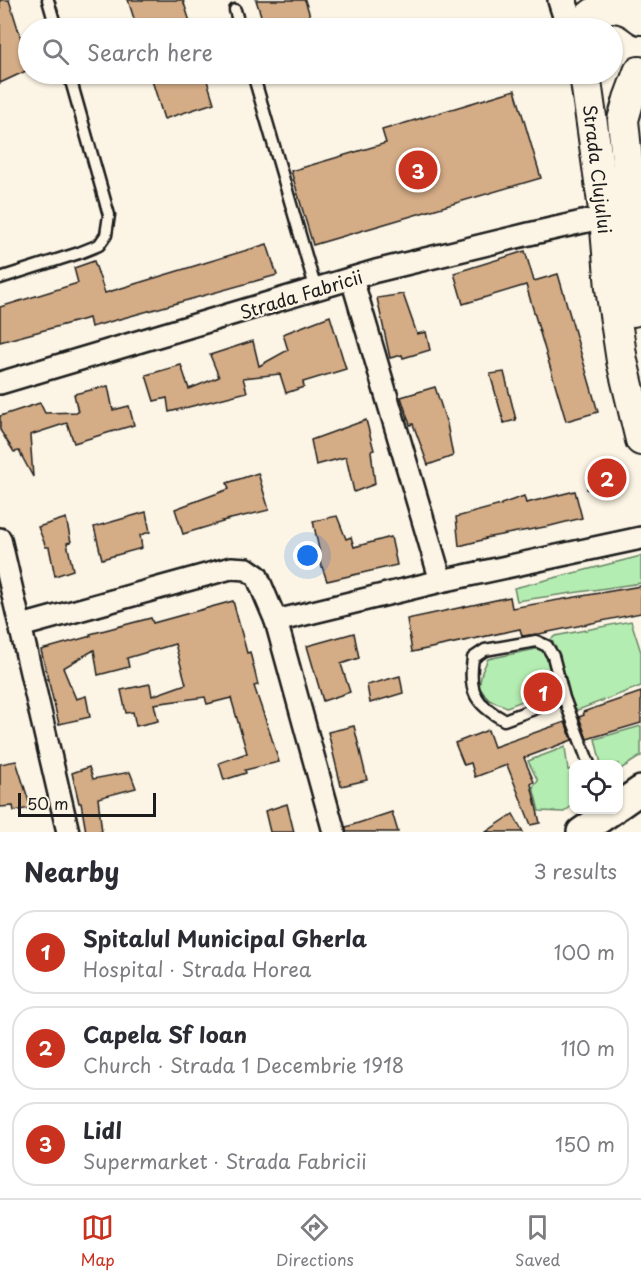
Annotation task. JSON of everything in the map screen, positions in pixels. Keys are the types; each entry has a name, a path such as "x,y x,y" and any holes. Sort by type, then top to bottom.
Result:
{"main road":[{"path":"591,13 622,8 632,11 641,19"},
{"name":"Strada Clujului","path":"623,80 640,71"},
{"name":"Strada Clujului","path":"627,261 628,170 623,120 640,71"},
{"name":"Strada Clujului","path":"586,84 605,217 627,261"},
{"path":"627,261 641,364"},
{"path":"627,261 610,288 622,361 641,440"}],"street":[{"path":"562,0 591,13"},
{"path":"605,217 628,170"},
{"name":"Strada Fabricii","path":"0,383 376,272 605,217"},
{"path":"352,279 441,581"},
{"path":"276,621 441,581 641,538"},
{"path":"0,539 68,832"},
{"path":"21,626 231,568 247,569 257,576 276,621 334,832"},
{"path":"623,801 641,790"},
{"path":"581,832 604,814"}],"lane":[{"path":"48,0 53,18"},
{"path":"235,10 237,18"},
{"path":"0,278 99,245 106,235 109,215 72,84"},
{"path":"256,84 316,290"},
{"path":"564,698 504,720 489,712 477,700 471,674 472,658 485,651 536,641 547,646 553,656 564,698 587,760"}],"green space":[{"path":"641,556 641,583 517,601 514,588"},
{"path":"631,621 641,652 641,686 578,710 550,690 507,707 489,700 479,687 488,659 541,648 555,636"},
{"path":"641,726 641,756 623,767 623,760 600,760 595,739"},
{"path":"565,747 569,770 569,808 564,812 539,811 533,787 538,781 528,761"}],"building":[{"path":"0,0 9,0 18,29 18,75 0,83"},
{"path":"128,0 183,0 189,18 134,18"},
{"path":"256,0 305,0 311,18 262,18"},
{"path":"153,84 208,84 214,103 164,119"},
{"path":"515,90 541,178 313,245 291,171 386,143 382,130"},
{"path":"267,244 277,275 91,327 89,318 0,342 0,307 78,283 74,268 94,261 105,293"},
{"path":"525,251 534,281 558,274 598,412 566,421 526,285 463,304 454,273"},
{"path":"403,294 417,334 426,332 430,350 403,358 402,355 390,358 377,298"},
{"path":"330,316 346,369 303,382 304,387 286,393 280,374 243,378 247,392 169,412 167,398 154,401 146,375 181,365 189,389 219,377 210,355 253,341 259,366 288,350 283,334"},
{"path":"504,372 516,420 504,423 490,374"},
{"path":"108,386 113,410 129,406 134,425 74,443 67,423 30,435 33,477 19,451 14,452 0,430 0,416 40,403 45,413 78,412 74,394"},
{"path":"435,387 447,424 453,456 428,465 413,424 410,425 401,397"},
{"path":"366,420 374,450 371,451 375,484 354,492 346,457 316,465 311,440"},
{"path":"621,466 626,486 600,493 587,489 589,480 595,473"},
{"path":"258,473 269,510 222,521 183,534 175,509 229,489 227,483"},
{"path":"575,491 582,518 485,538 459,546 456,517 501,505 524,496 526,503"},
{"path":"146,512 150,532 140,535 142,548 102,559 94,527"},
{"path":"337,516 346,539 351,537 354,547 391,537 397,565 327,581 318,555 320,554 313,521"},
{"path":"66,518 71,542 67,543 73,570 55,576 49,547 46,547 38,527"},
{"path":"641,586 641,613 539,634 522,636 520,629 412,652 407,619 510,597 512,608"},
{"path":"233,601 247,653 250,652 258,685 254,686 279,762 245,770 246,773 224,780 219,763 247,753 231,698 207,704 205,697 154,704 158,721 136,726 133,712 126,713 121,690 150,684 152,696 186,684 175,644 127,658 129,667 98,675 94,650 63,668 76,699 86,696 90,717 59,724 41,650 151,618 153,623"},
{"path":"354,633 359,658 341,664 350,692 323,701 307,646"},
{"path":"400,676 403,693 370,703 367,685"},
{"path":"641,692 641,723 587,739 579,717 584,715 583,712"},
{"path":"565,722 572,740 524,758 534,782 531,784 540,823 531,825 507,765 475,777 471,763 464,765 455,743 488,730 494,747"},
{"path":"354,726 367,780 341,786 328,732"},
{"path":"16,761 31,808 14,811 13,806 0,807 0,764"},
{"path":"89,767 93,779 130,772 136,788 98,798 102,832 86,832 81,803 79,803 72,773"},
{"path":"287,804 294,832 270,832 265,811"},
{"path":"392,812 398,832 346,832 346,827"},
{"path":"513,814 523,832 486,832"}],"place":[{"name":"Lidl","path":"418,170"},
{"name":"Capela Sf Ioan","path":"607,478"},
{"name":"Spitalul Municipal Gherla","path":"543,692"}]}
